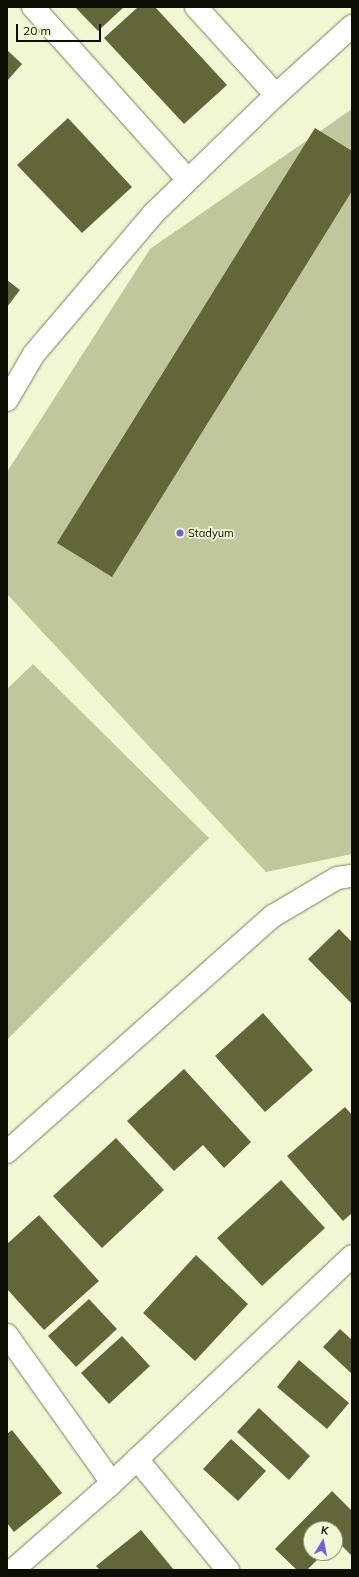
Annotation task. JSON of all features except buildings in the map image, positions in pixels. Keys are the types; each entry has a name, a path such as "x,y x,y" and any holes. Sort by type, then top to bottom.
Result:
{"street":[{"path":"33,7 188,180"},
{"path":"196,7 276,95"},
{"path":"7,400 34,354 153,214 276,95 352,26"},
{"path":"7,1152 274,916 336,878 352,876"},
{"path":"13,1570 138,1459 352,1256"},
{"path":"7,1335 112,1483"},
{"path":"138,1459 228,1570"}],"green space":[{"name":"Stadyum","path":"352,109 352,854 266,872 7,594 7,472 150,249"},
{"path":"33,664 209,838 7,1040 7,689"}],"place":[{"name":"Stadyum","path":"180,533"}]}
